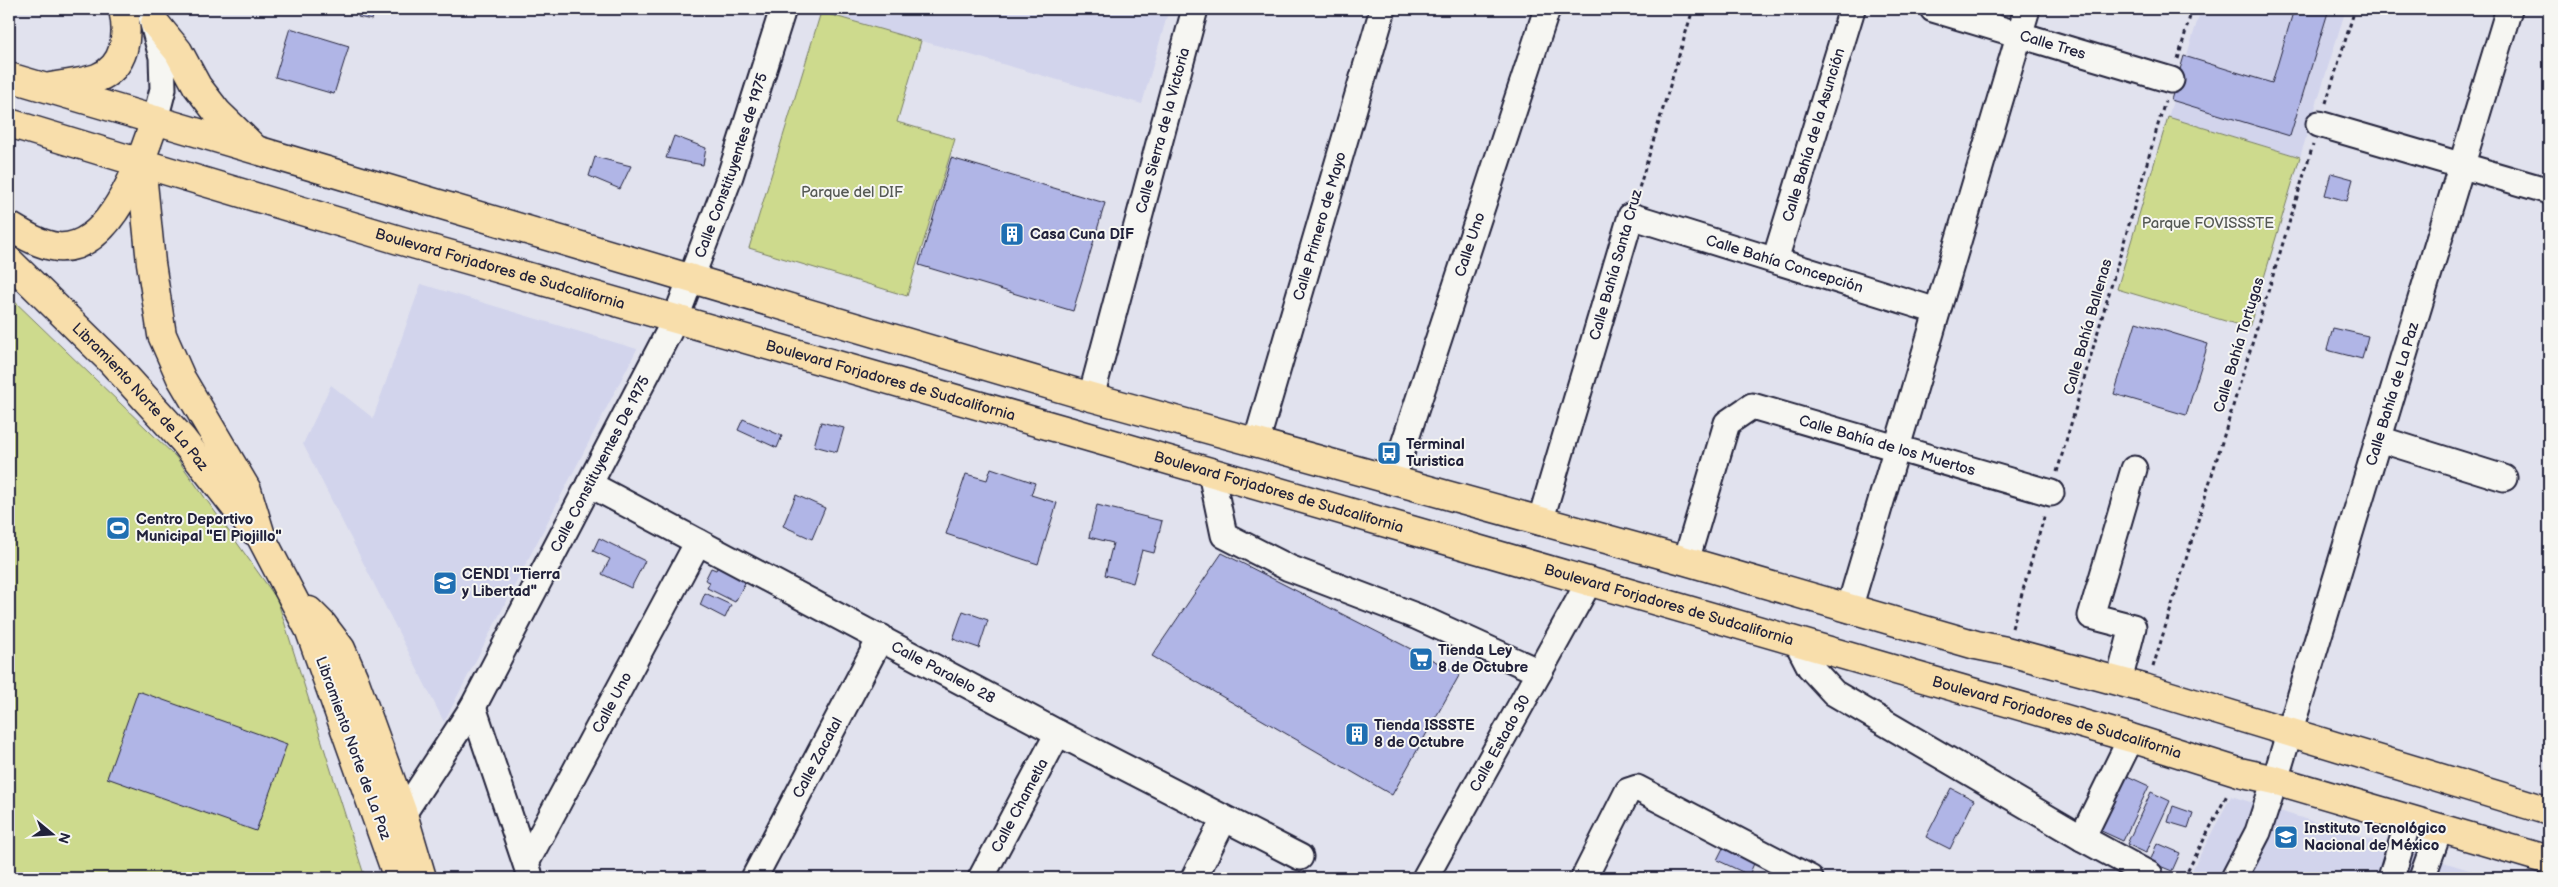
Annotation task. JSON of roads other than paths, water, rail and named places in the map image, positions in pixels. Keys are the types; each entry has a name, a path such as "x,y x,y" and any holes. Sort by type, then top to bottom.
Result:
{"main road":[{"path":"48,87 97,78 114,66 125,48 127,26 123,9"},
{"path":"152,16 178,51 197,86 217,112 255,149"},
{"path":"9,76 1091,397 1686,561 1976,645 2006,651 2146,689 2289,734 2549,811"},
{"path":"9,226 46,245 60,247 77,245 91,237 108,221 141,163 155,120"},
{"name":"Boulevard Forjadores de Sudcalifornia","path":"9,123 675,320 2549,860"},
{"name":"Libramiento Norte de La Paz","path":"141,163 151,263 162,335 181,378 247,490 262,539 294,597 310,631 398,878"},
{"name":"Libramiento Norte de La Paz","path":"9,261 119,369 182,440 233,506 262,539"},
{"path":"294,597 322,624 341,649 404,814 422,878"}],"street":[{"name":"Calle Constituyentes de 1975","path":"675,320 730,176 783,9"},
{"name":"Calle Sierra de la Victoria","path":"1091,397 1195,9"},
{"name":"Calle Primero de Mayo","path":"1256,443 1383,9"},
{"name":"Calle Uno","path":"1392,481 1547,9"},
{"name":"Calle Bahía de la Asunción","path":"1775,260 1852,9"},
{"name":"Calle Tres","path":"1934,9 2172,80"},
{"path":"1849,609 2027,9"},
{"name":"Calle Bahía de La Paz","path":"2234,878 2258,832 2275,780 2510,9"},
{"path":"152,16 162,57 163,90 155,120"},
{"path":"2319,124 2549,191"},
{"name":"Calle Bahía Concepción","path":"1631,216 1937,311"},
{"name":"Calle Bahía Santa Cruz","path":"1540,522 1631,216"},
{"name":"Calle Constituyentes De 1975","path":"404,814 474,707 675,320"},
{"name":"Calle Bahía de los Muertos","path":"1686,561 1727,423 1752,406 2051,493"},
{"path":"2378,439 2504,478"},
{"path":"2118,682 2133,627 2091,616 2134,469"},
{"path":"1211,473 1224,535 1289,568 1418,617 1539,672"},
{"name":"Calle Paralelo 28","path":"590,484 1058,732 1300,857"},
{"name":"Calle Uno","path":"528,871 698,542"},
{"name":"Calle Estado 30","path":"1425,878 1589,582"},
{"name":"Calle Zacatal","path":"754,878 881,637"},
{"path":"1797,642 1810,667 1834,693 2082,838 2150,875"},
{"path":"474,707 528,871"},
{"name":"Calle Chametla","path":"982,878 1058,732"},
{"path":"2082,838 2131,738"},
{"path":"1584,878 1628,791 1636,788 1810,878"},
{"path":"1194,878 1224,819"},
{"path":"2391,878 2409,819"},
{"path":"2422,878 2440,828"}],"place":[{"name":"Casa Cuna DIF","path":"1012,234"},
{"name":"Terminal Turistica","path":"1389,453"},
{"name":"Centro Deportivo Municipal \"El Piojillo\"","path":"118,528"},
{"name":"CENDI \"Tierra y Libertad\"","path":"445,583"},
{"name":"Tienda Ley 8 de Octubre","path":"1421,659"},
{"name":"Tienda ISSSTE 8 de Octubre","path":"1357,734"},
{"name":"Instituto Tecnológico Nacional de México","path":"2286,837"}],"park label":[{"name":"Parque del DIF","path":"852,192"},
{"name":"Parque FOVISSSTE","path":"2208,223"}]}
